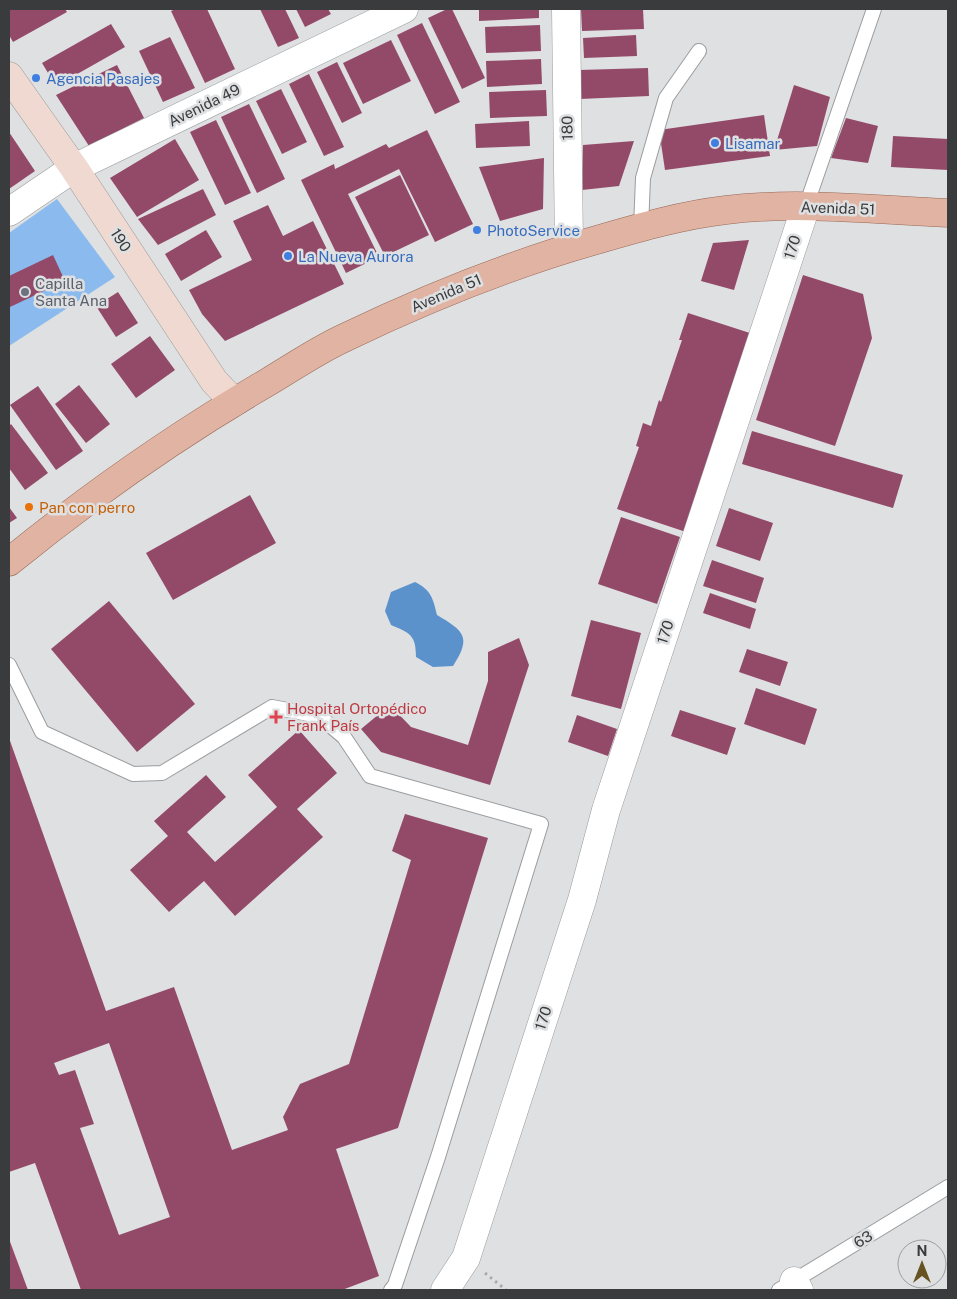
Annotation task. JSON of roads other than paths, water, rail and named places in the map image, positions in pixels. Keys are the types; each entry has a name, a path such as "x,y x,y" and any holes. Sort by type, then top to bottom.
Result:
{"main road":[{"name":"Avenida 51","path":"9,562 126,472 234,402 342,339 468,282 569,247 675,218 728,210 806,206 948,213"}],"street":[{"name":"Avenida 49","path":"9,212 74,168 404,9"},
{"name":"180","path":"566,9 569,247"},
{"name":"190","path":"9,76 74,168 214,381 234,402"},
{"name":"170","path":"444,1290 466,1258 582,900 606,810 806,206"}],"lane":[{"name":"170","path":"806,206 874,9"},
{"path":"641,228 643,178 666,98 699,51"},
{"path":"9,665 42,732 133,774 162,773 272,707 319,716 344,737 370,776 541,824 438,1157 395,1285 391,1290"},
{"name":"63","path":"790,1287 948,1187"}],"place":[{"name":"Agencia Pasajes","path":"36,78"},
{"name":"Lisamar","path":"715,143"},
{"name":"PhotoService","path":"477,230"},
{"name":"La Nueva Aurora","path":"288,256"},
{"name":"Capilla Santa Ana","path":"25,292"},
{"name":"Pan con perro","path":"29,507"},
{"name":"Hospital Ortopédico Frank País","path":"276,717"}]}
